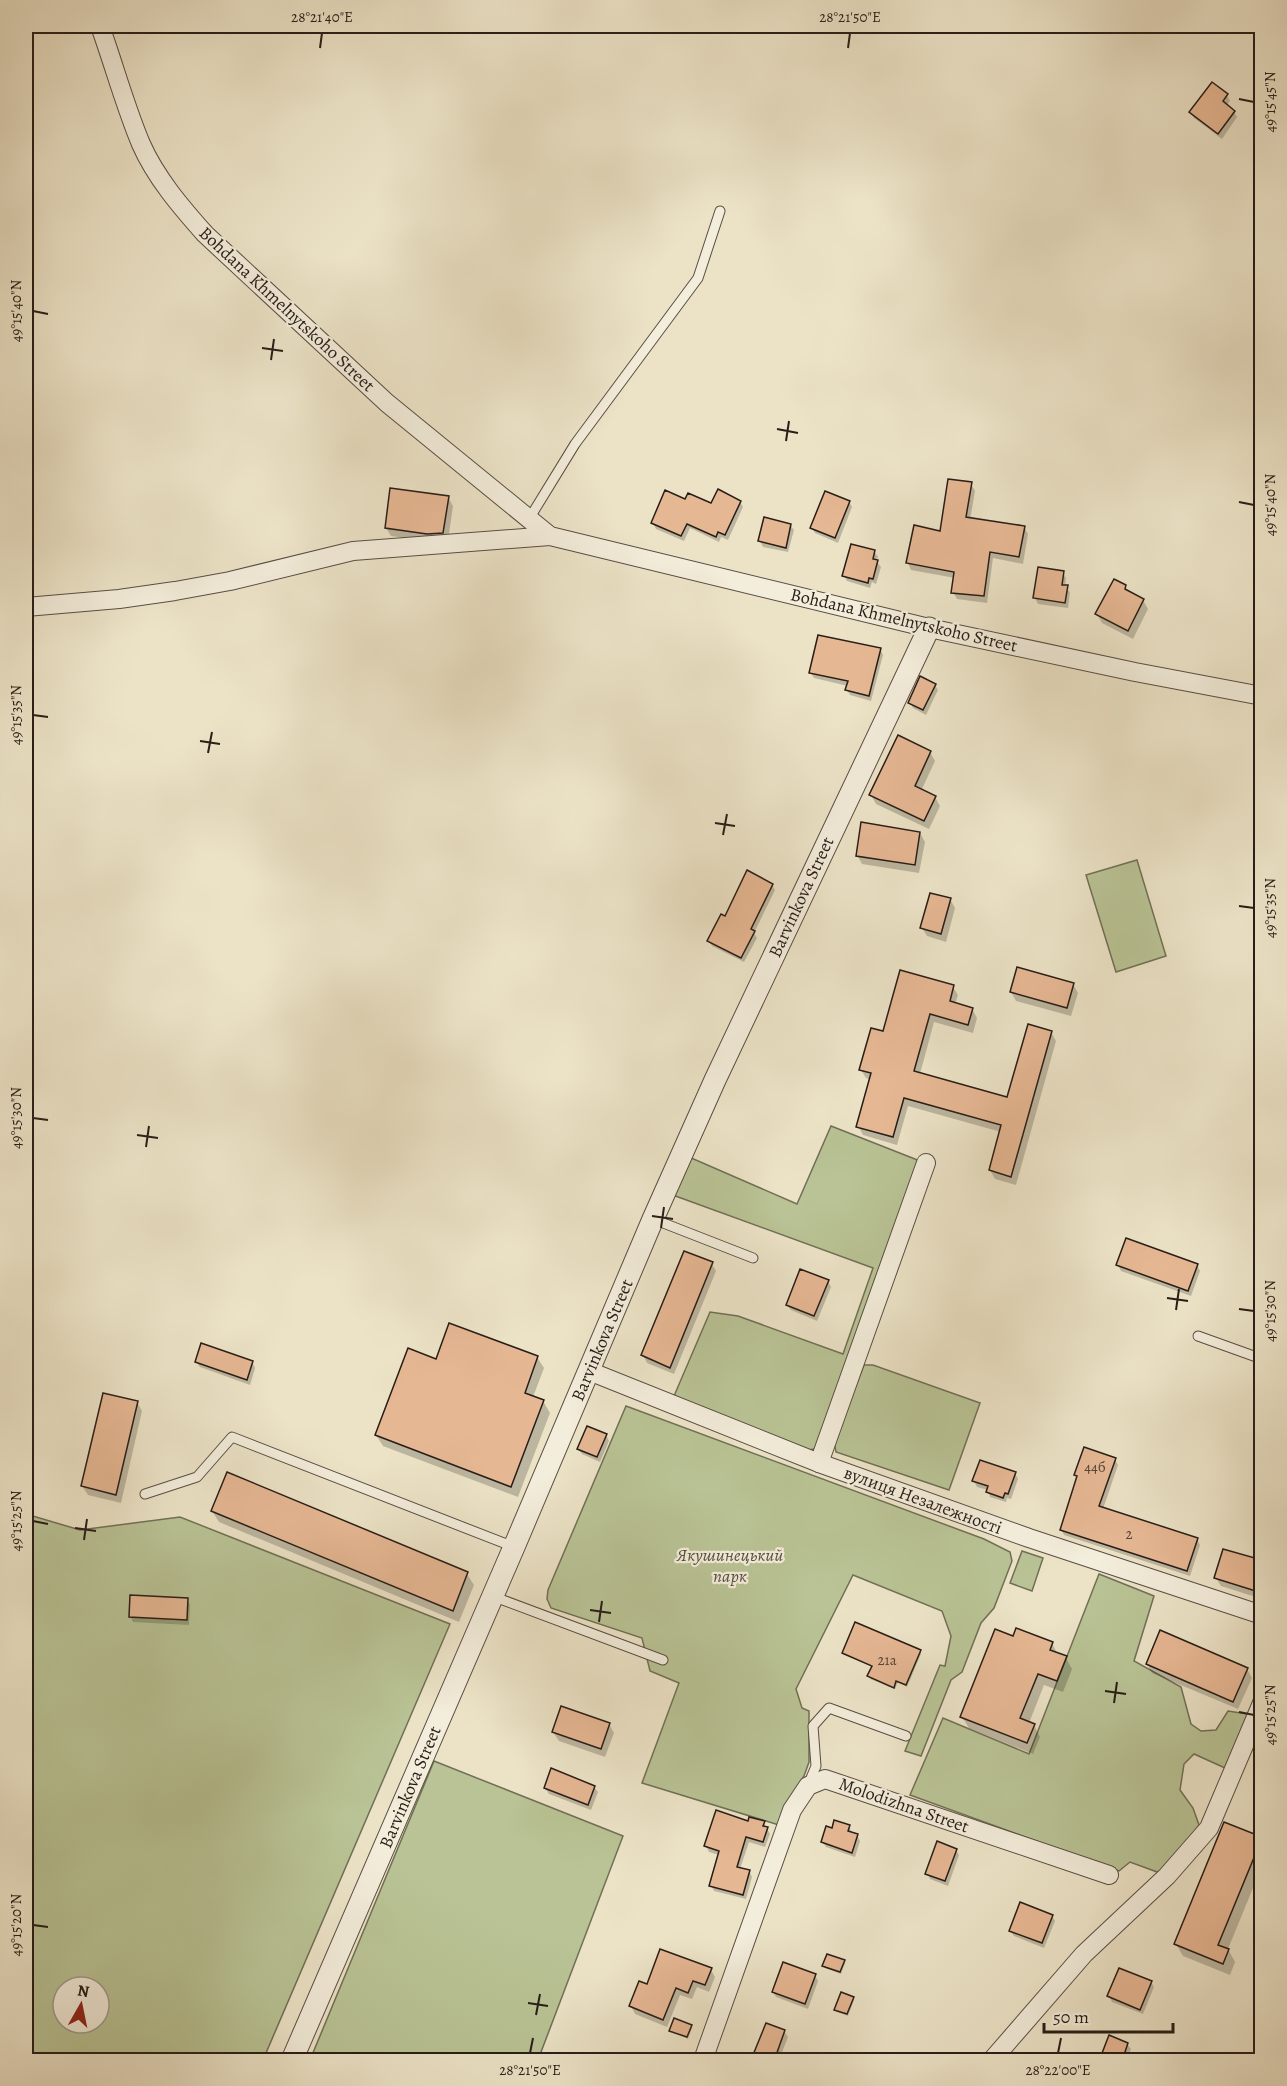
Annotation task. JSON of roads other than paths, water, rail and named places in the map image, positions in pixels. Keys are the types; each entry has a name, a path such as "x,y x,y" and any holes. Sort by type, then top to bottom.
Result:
{"street":[{"name":"Bohdana Khmelnytskoho Street","path":"100,26 142,144 154,168 186,213 205,234 387,403 550,536"},
{"name":"Bohdana Khmelnytskoho Street","path":"26,607 119,599 176,591 230,581 353,552 550,536 929,628 1135,672 1262,696"},
{"name":"Barvinkova Street","path":"292,2061 514,1547 652,1219 715,1080 929,628"},
{"path":"819,1463 926,1164"},
{"name":"вулиця Незалежності","path":"589,1371 819,1463 1029,1538 1262,1615"},
{"path":"992,2061 1083,1954 1167,1876 1209,1828 1262,1703"},
{"name":"Molodizhna Street","path":"808,1786 825,1779 1109,1875"},
{"path":"703,2061 792,1810 808,1786"}],"lane":[{"path":"529,519 574,444 698,278 720,211"},
{"path":"652,1219 753,1258"},
{"path":"1198,1336 1262,1359"},
{"path":"145,1494 197,1477 232,1437 514,1547"},
{"path":"492,1596 663,1660"},
{"path":"808,1786 816,1766 813,1726 829,1708 906,1736"}],"park label":[{"name":"Якушинецький парк","path":"730,1565"}]}
